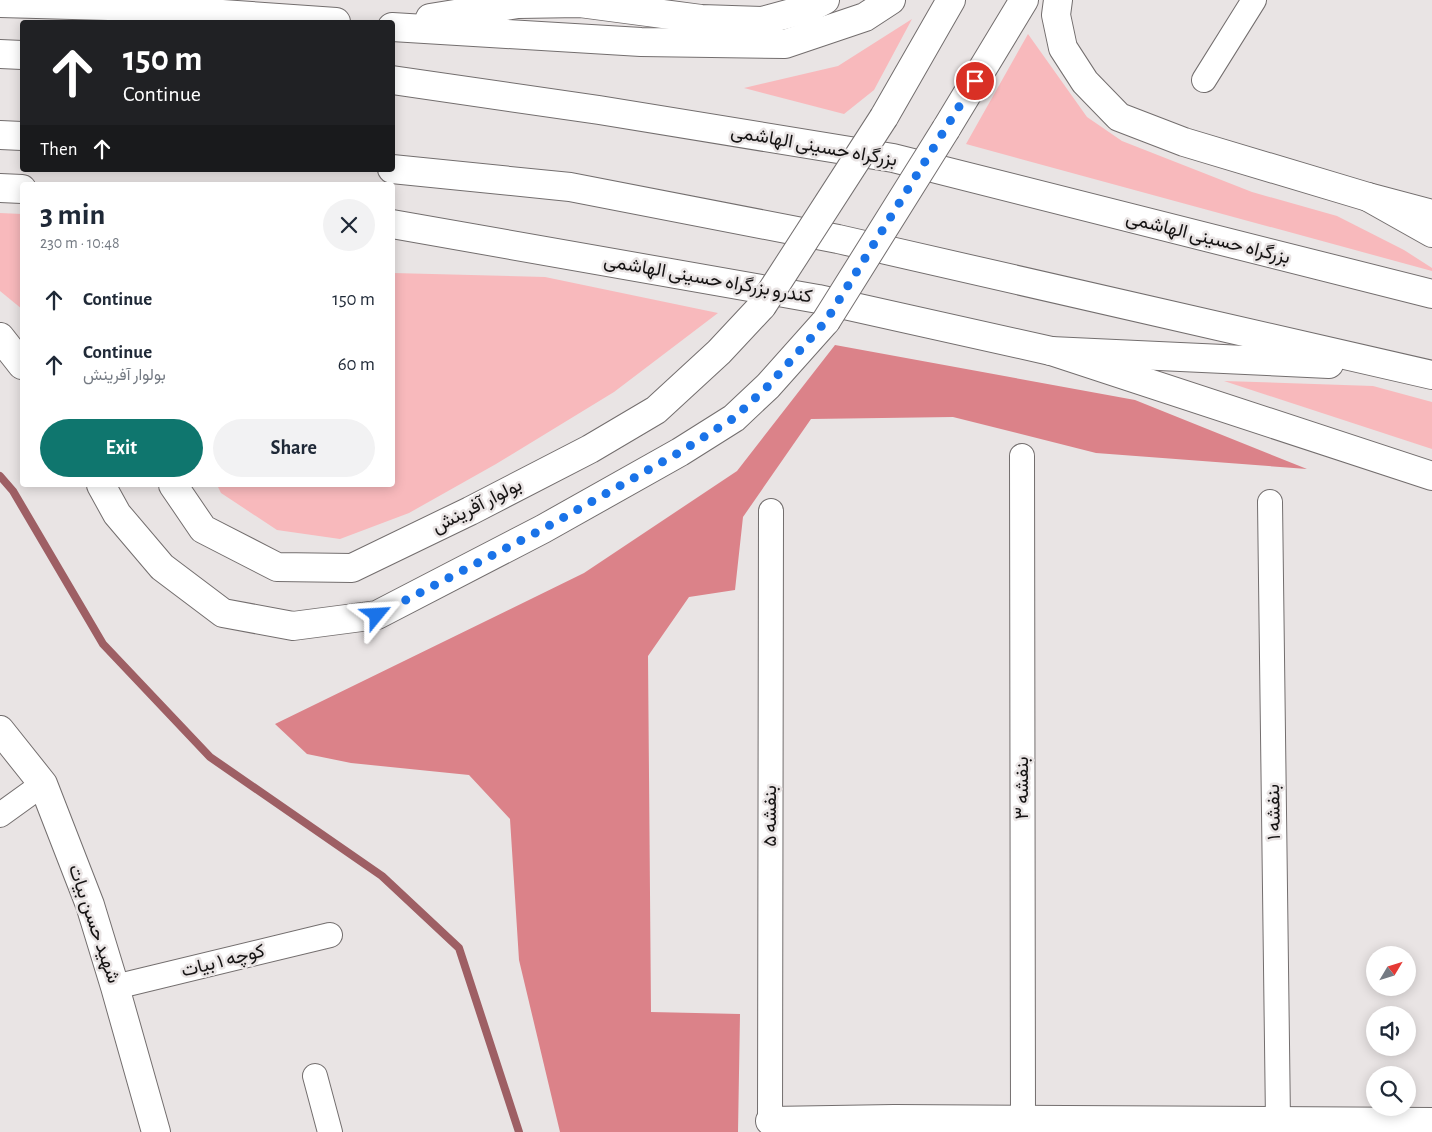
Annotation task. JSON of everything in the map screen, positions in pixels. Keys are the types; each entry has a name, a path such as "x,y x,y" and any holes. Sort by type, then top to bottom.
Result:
{"main road":[{"path":"395,25 518,4 580,4 700,19 762,21 810,8 825,0"},
{"path":"395,26 641,42 785,44 865,17 891,0"},
{"name":"بولوار آفرینش","path":"173,487 203,529 277,567 352,568 470,511 581,453 656,410 719,352 762,306 884,117 951,0"},
{"path":"102,487 117,514 162,567 223,613 293,626 377,615 543,529 680,452 734,418 768,386 826,321 946,130 1024,0"},
{"path":"1058,0 1056,15 1063,48 1085,82 1119,117 1184,142 1368,197 1432,214"},
{"path":"0,3 109,6 308,20"},
{"path":"0,54 20,55"},
{"name":"بزرگراه حسینی الهاشمی","path":"395,80 599,110 893,158 1432,294"},
{"path":"0,135 20,136"},
{"path":"395,169 570,187 828,237 1432,375"},
{"path":"0,188 20,189"},
{"path":"1368,197 1432,233"},
{"name":"کندرو بزرگراه حسینی الهاشمی","path":"395,225 818,299 1051,351"},
{"path":"0,337 20,363"},
{"path":"1051,351 1400,367"},
{"path":"1051,351 1432,476"},
{"name":"شهید حسن بیات","path":"0,730 43,784 90,906 156,1132"},
{"path":"770,1121 894,1126 1022,1120 1146,1126 1278,1121 1383,1127 1432,1122"}],"street":[{"path":"1204,80 1254,0"},
{"name":"بنفشه ۳","path":"1022,456 1022,1120"},
{"name":"بنفشه ۱","path":"1270,502 1278,1121"},
{"name":"بنفشه ۵","path":"770,1121 771,511"},
{"path":"0,815 43,784"},
{"name":"کوچه ۱ بیات","path":"115,987 330,935"},
{"path":"315,1076 330,1132"}],"shaded area":[{"path":"912,19 874,90 844,114 744,88 838,66"},
{"path":"1028,34 1087,117 1122,141 1252,192 1337,216 1404,250 1432,268 1432,271 966,144"},
{"path":"0,213 20,214 20,307 0,291"},
{"path":"395,273 545,277 718,313 614,392 496,464 409,513 340,539 277,530 221,493 218,487 395,487"},
{"path":"835,345 1135,400 1307,469 1096,453 953,417 811,419 743,517 735,590 689,597 648,656 651,1012 740,1014 738,1132 560,1132 519,960 510,819 469,775 351,763 307,754 275,724 584,573 737,471"},
{"path":"1224,381 1373,386 1432,402 1432,449"}],"waterway":[{"path":"0,476 13,491 103,644 210,757 382,876 459,948 519,1132"}],"route":[{"path":"377,615 543,529 680,452 734,418 768,386 826,321 975,81"}]}
